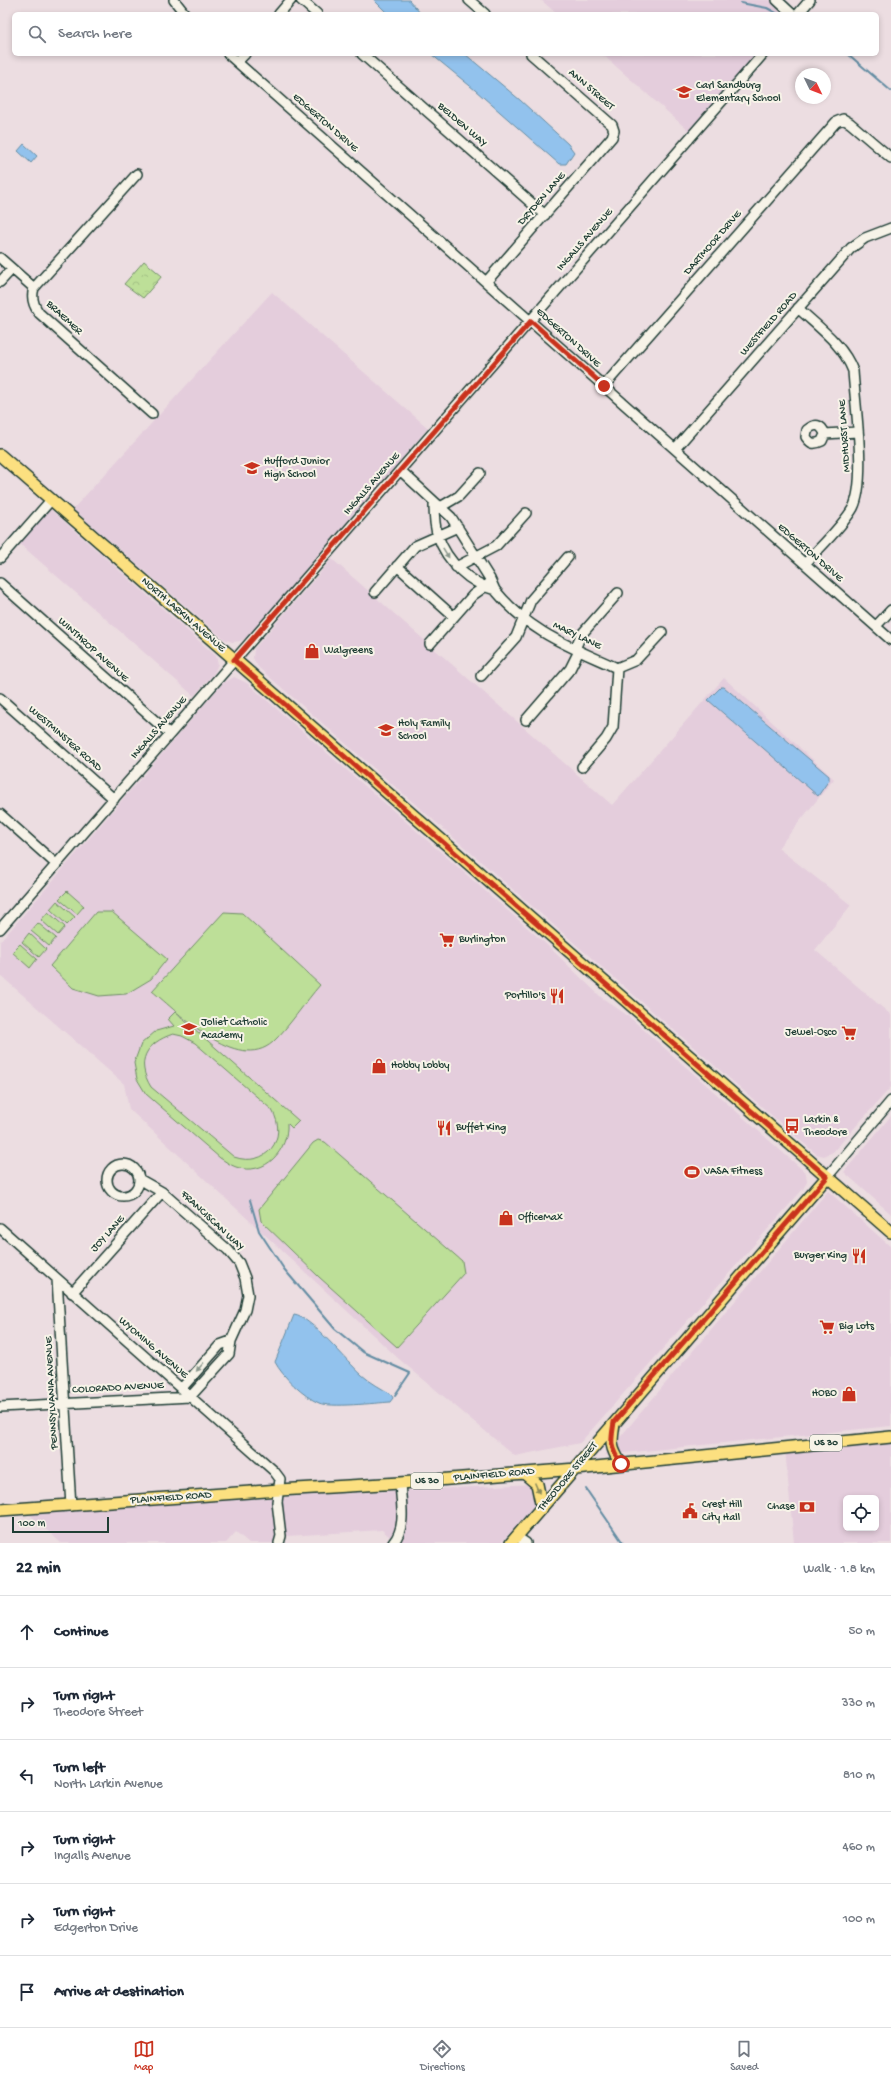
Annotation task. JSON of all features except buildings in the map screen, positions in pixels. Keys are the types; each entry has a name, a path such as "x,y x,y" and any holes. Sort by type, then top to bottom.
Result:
{"main road":[{"name":"NORTH LARKIN AVENUE","path":"0,456 891,1232"},
{"name":"THEODORE STREET","path":"518,1541 542,1508 614,1422 827,1177"},
{"path":"614,1422 611,1444 613,1452 621,1464"},
{"name":"PLAINFIELD ROAD","path":"0,1510 400,1483 576,1469 891,1437"},
{"path":"524,1473 537,1484 542,1508"}],"street":[{"path":"174,0 183,12"},
{"path":"281,12 291,0"},
{"path":"301,0 315,12"},
{"path":"469,0 483,12"},
{"path":"777,0 790,12"},
{"path":"800,12 810,0"},
{"name":"EDGERTON DRIVE","path":"230,56 487,281 891,640"},
{"path":"237,62 243,56"},
{"name":"BELDEN WAY","path":"364,56 545,215"},
{"name":"ANN STREET","path":"533,56 612,125 614,131"},
{"name":"INGALLS AVENUE","path":"2,924 170,734 761,56"},
{"name":"DARTMOOR DRIVE","path":"604,386 836,122 843,119 850,123 891,158"},
{"name":"DRYDEN LANE","path":"487,281 612,137 614,131"},
{"path":"0,258 34,288 137,174"},
{"name":"WESTFIELD ROAD","path":"675,449 851,248 865,238 891,228"},
{"path":"0,282 12,269"},
{"name":"BRAEMER","path":"34,288 32,295 35,308 39,313 152,414"},
{"name":"MIDHURST LANE","path":"798,308 840,347 848,359 853,371 860,477 858,495 852,509 805,564"},
{"path":"825,434 857,432"},
{"name":"MARY LANE","path":"400,470 458,527 475,556 490,587"},
{"path":"436,506 459,496 480,473"},
{"path":"0,558 51,500"},
{"name":"MARY LANE","path":"436,506 437,535 448,556 456,567 465,575 490,587 523,619 555,641 617,668"},
{"path":"456,567 496,546 526,512"},
{"path":"375,592 416,546 437,535 458,527"},
{"path":"481,676 516,637 531,600 568,557"},
{"path":"397,566 454,617"},
{"name":"WINTHROP AVENUE","path":"0,583 170,734"},
{"path":"430,644 473,595 490,587"},
{"path":"526,720 570,669 581,635 618,593"},
{"path":"876,626 891,610"},
{"path":"582,767 606,739 613,727 617,668 636,660 662,632"},
{"name":"WESTMINSTER ROAD","path":"0,698 114,798"},
{"path":"0,814 56,864"},
{"name":"THEODORE STREET","path":"827,1177 891,1100"},
{"name":"FRANCISCAN WAY","path":"139,1179 162,1192 228,1250 239,1264 245,1278 248,1295 243,1315 231,1341 231,1356"},
{"name":"JOY LANE","path":"72,1293 162,1192"},
{"name":"WYOMING AVENUE","path":"0,1228 274,1471 280,1479 277,1502 281,1536 279,1543"},
{"name":"PENNSYLVANIA AVENUE","path":"57,1279 71,1506"},
{"path":"181,1389 218,1343 231,1341"},
{"path":"190,1397 231,1356 218,1343"},
{"name":"COLORADO AVENUE","path":"0,1407 190,1397"},
{"path":"393,1543 402,1526 400,1483"}],"shaded area":[{"path":"541,0 774,0 785,12 555,12"},
{"name":"Carl Sandburg Elementary School","path":"604,56 755,56 689,131"},
{"name":"Hufford Junior High School","path":"272,292 428,428 249,636 241,641 232,642 224,639 73,509"},
{"path":"42,502 216,656 218,664 214,673 194,696 12,537"},
{"path":"332,559 612,805 724,678 834,779 778,848 851,905 815,950 891,1015 891,1087 833,1152 824,1156 816,1154 258,667 253,658 254,649"},
{"path":"234,677 247,683 547,945 601,997 628,1016 806,1173 807,1182 803,1189 580,1443 515,1456 399,1359 129,1109 124,1084 0,975 0,942 222,684"},
{"path":"891,1116 891,1214 844,1172"},
{"path":"828,1191 891,1247 891,1426 605,1455"},
{"path":"891,1439 891,1543 794,1543 785,1449"},
{"path":"534,1484 545,1493 501,1543 397,1543 382,1530 287,1536 279,1543 249,1543 236,1532 226,1543 61,1543 28,1513 335,1494"}],"green space":[{"path":"144,261 162,276 143,298 124,284"},
{"path":"67,891 84,906 77,914 59,899"},
{"path":"57,901 75,917 67,925 50,909"},
{"path":"48,912 65,927 58,935 41,920"},
{"path":"96,912 112,912 167,959 151,979 126,994 99,996 73,988 50,966"},
{"path":"224,912 242,913 320,985 279,1036 273,1042 259,1050 243,1050 226,1045 209,1036 192,1025 152,991"},
{"path":"38,923 56,938 49,946 31,931"},
{"path":"29,933 46,949 39,957 22,942"},
{"path":"20,944 37,959 30,968 12,952"},
{"path":"175,1012 299,1121 292,1128 287,1123 287,1133 284,1143 273,1159 265,1165 247,1169 230,1164 220,1158 146,1094 137,1079 134,1063 141,1044 156,1031 174,1026 168,1019","holes":["173,1034 182,1036 195,1043 272,1110 277,1121 278,1131 276,1141 265,1155 246,1159 234,1157 151,1087 146,1078 144,1069 146,1054 156,1042"]},
{"path":"318,1140 325,1142 462,1261 464,1273 397,1347 319,1277 261,1221 259,1209 313,1143"}],"water":[{"path":"374,0 409,0 419,12 386,12"},
{"path":"433,56 467,56 520,100 568,144 574,152 566,164 559,164 475,90"},
{"path":"24,144 37,156 31,163 18,151"},
{"path":"721,687 724,687 829,776 829,780 818,796 708,700"},
{"path":"294,1315 310,1323 362,1375 372,1383 391,1394 393,1398 390,1402 353,1405 319,1403 294,1386 278,1368 275,1362"}],"waterway":[{"path":"741,3 767,8 774,12"},
{"path":"850,56 891,91"},
{"path":"250,1200 259,1231 284,1269 335,1329 363,1352 410,1373 395,1395"},
{"path":"586,1489 623,1543"}],"place":[{"name":"Carl Sandburg Elementary School","path":"684,92"},
{"name":"Hufford Junior High School","path":"252,468"},
{"name":"Walgreens","path":"312,651"},
{"name":"Holy Family School","path":"386,730"},
{"name":"Burlington","path":"447,940"},
{"name":"Portillo's","path":"557,996"},
{"name":"Joliet Catholic Academy","path":"189,1029"},
{"name":"Jewel-Osco","path":"849,1033"},
{"name":"Hobby Lobby","path":"379,1066"},
{"name":"Larkin & Theodore","path":"792,1126"},
{"name":"Buffet King","path":"444,1128"},
{"name":"VASA Fitness","path":"692,1172"},
{"name":"OfficeMax","path":"506,1218"},
{"name":"Burger King","path":"859,1256"},
{"name":"Big Lots","path":"827,1327"},
{"name":"HOBO","path":"849,1394"},
{"name":"Chase","path":"807,1507"},
{"name":"Crest Hill City Hall","path":"690,1511"}],"route":[{"path":"604,386 531,321 234,660 827,1177 614,1422 611,1444 613,1452 621,1464"}]}
